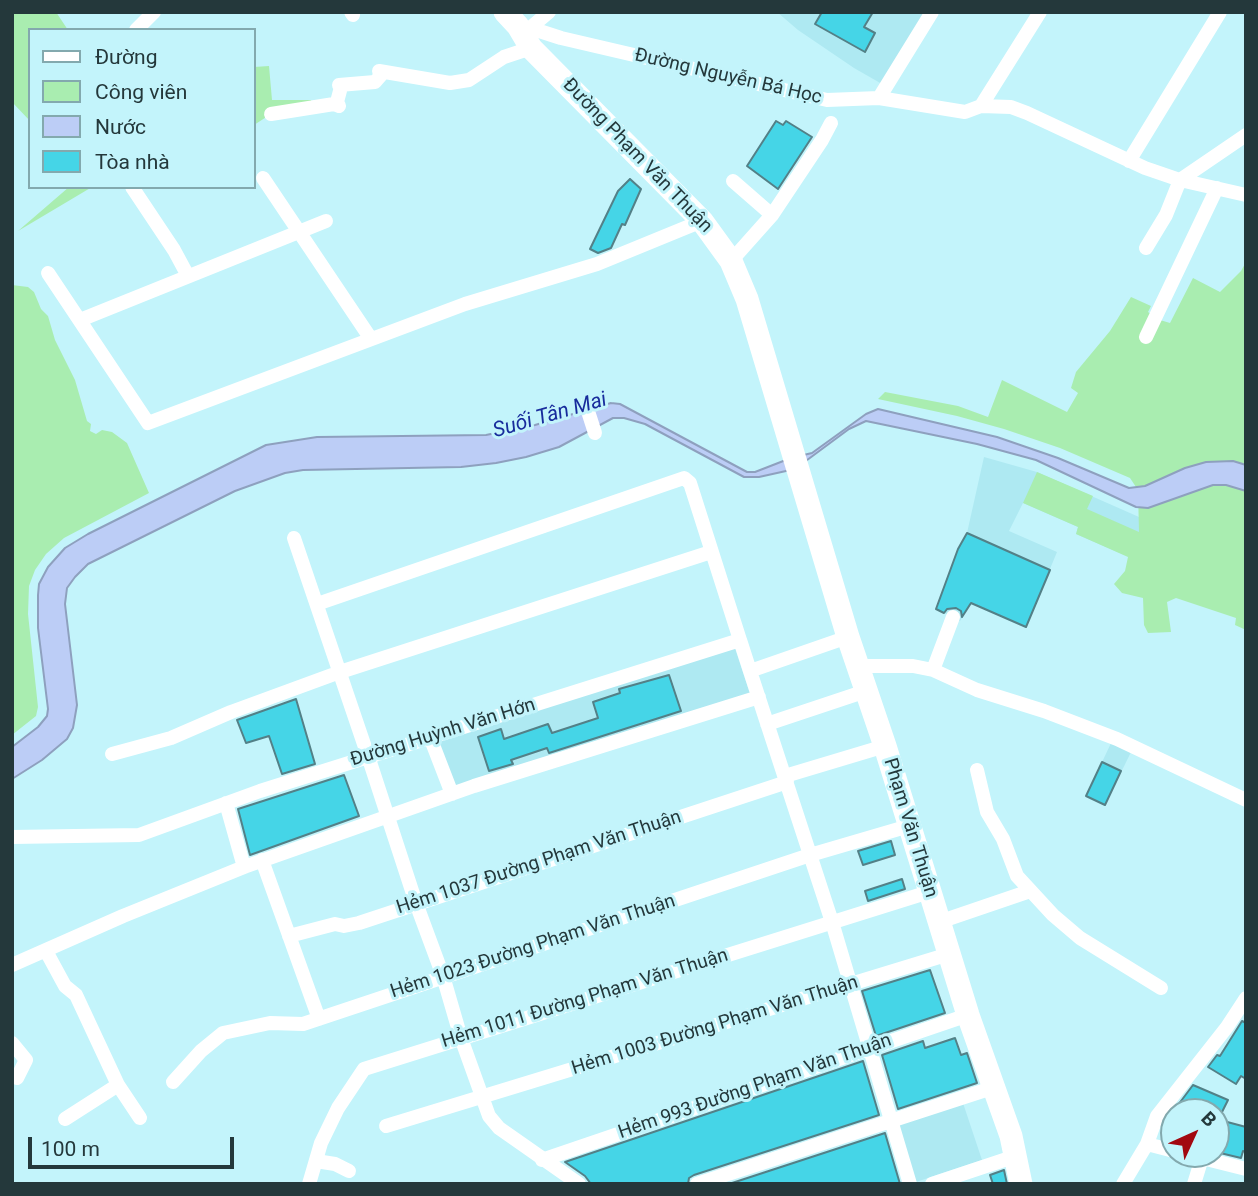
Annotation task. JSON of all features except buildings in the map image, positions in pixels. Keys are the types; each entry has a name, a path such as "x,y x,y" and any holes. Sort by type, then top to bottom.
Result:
{"main road":[{"name":"Đường Phạm Văn Thuận","path":"505,12 702,221 731,261 747,299 795,462"},
{"name":"Phạm Văn Thuận","path":"795,462 968,1016 995,1087 1016,1156 1021,1184"}],"street":[{"path":"138,28 154,12"},
{"path":"271,114 334,104 339,106 339,85 375,82 382,74 379,71 450,83 469,80 530,38 549,12"},
{"path":"879,98 932,12"},
{"path":"981,106 1040,12"},
{"path":"1129,161 1220,12"},
{"name":"Đường Nguyễn Bá Học","path":"530,38 561,38 802,95 838,101 879,98 965,112 981,106 1011,107 1129,161 1180,180 1246,195"},
{"path":"731,261 772,215 822,140 838,101"},
{"path":"1146,248 1166,215 1180,180 1246,135"},
{"path":"263,178 371,340"},
{"path":"733,181 772,215"},
{"path":"1146,337 1217,188"},
{"path":"133,189 188,276"},
{"path":"80,320 326,221"},
{"path":"48,274 148,423 465,304 597,264 702,221"},
{"path":"586,405 595,433"},
{"path":"317,604 684,478 690,483 852,984 910,1184"},
{"path":"294,538 443,976 481,1097 493,1123 579,1184"},
{"path":"112,754 171,738 231,712 340,672 711,552"},
{"path":"933,670 953,617"},
{"path":"750,671 848,637"},
{"name":"Đường Huỳnh Văn Hớn","path":"12,837 139,835 368,756 740,640"},
{"path":"859,666 914,666 933,670 977,690 1044,711 1116,740 1246,800"},
{"path":"767,724 866,691"},
{"path":"12,965 123,916 262,860 452,794 759,697"},
{"path":"430,737 452,794"},
{"name":"Hẻm 1037 Đường Phạm Văn Thuận","path":"289,936 335,924 344,926 359,923 885,746"},
{"path":"977,770 987,812 1003,839 1017,876 1053,915 1080,938 1161,988"},
{"path":"226,803 244,867"},
{"name":"Hẻm 1023 Đường Phạm Văn Thuận","path":"173,1082 201,1051 223,1032 270,1023 303,1024 810,855 908,826"},
{"path":"262,860 319,1019"},
{"path":"939,922 1030,891"},
{"name":"Hẻm 1011 Đường Phạm Văn Thuận","path":"309,1184 330,1123 364,1069 929,892"},
{"path":"46,951 65,986 76,995 118,1085 140,1118"},
{"name":"Hẻm 1003 Đường Phạm Văn Thuận","path":"386,1126 949,954"},
{"path":"1123,1184 1147,1144 1157,1116 1227,1027 1246,998"},
{"name":"Hẻm 993 Đường Phạm Văn Thuận","path":"542,1160 869,1047 968,1016"},
{"path":"12,1043 26,1060 17,1078"},
{"path":"65,1119 118,1085"},
{"path":"697,1184 995,1087"},
{"path":"1147,1144 1160,1147"},
{"path":"932,1184 1016,1156"},
{"path":"316,1161 335,1164 349,1171"}],"shaded area":[{"path":"777,12 926,12 882,84 798,30"},
{"path":"984,457 1037,472 1139,517 1139,532 1129,557 1076,534 1078,527 1023,503 1009,531 1057,552 1026,627 972,603 960,621 936,609 958,549 967,533"},
{"path":"734,645 750,694 456,788 437,740"},
{"path":"1112,741 1132,750 1105,805 1086,796"},
{"path":"963,1103 982,1160 916,1182 896,1125"}],"green space":[{"path":"12,12 56,12 67,28 28,28 28,119 12,102"},
{"path":"269,66 272,100 311,100 313,106 271,114 256,124 256,67"},
{"path":"67,189 89,189 18,231"},
{"path":"1246,262 1246,630 1235,625 1236,618 1176,598 1167,602 1171,632 1148,633 1144,625 1143,598 1122,593 1114,584 1125,571 1128,557 1076,534 1078,527 1023,503 1037,472 1093,496 1087,509 1139,532 1138,490 1130,478 1060,448 1004,429 878,399 885,392 958,406 988,417 1002,380 1067,412 1078,393 1071,388 1076,372 1110,331 1131,297 1151,306 1148,312 1170,323 1193,278 1220,292 1241,271"},
{"path":"12,285 28,287 34,292 41,309 48,316 55,340 75,380 87,421 91,424 90,431 96,434 102,430 112,432 127,443 149,493 64,538 46,554 35,570 29,586 28,614 38,707 36,716 12,735"}],"water":[{"name":"Suối Tân Mai","path":"611,403 620,404 747,472 755,472 812,453 866,414 878,409 997,437 1058,458 1129,488 1145,486 1185,468 1206,462 1233,461 1246,465 1246,491 1226,485 1213,485 1148,508 1136,507 1036,460 977,444 866,421 849,429 795,469 759,477 744,477 645,424 624,418 613,418 559,447 496,463 461,467 303,470 285,473 235,491 88,564 75,577 67,588 65,604 77,705 73,728 67,739 42,760 12,779 12,747 38,727 47,716 38,628 39,584 48,567 65,548 266,445 317,437 486,435 535,425"}]}
